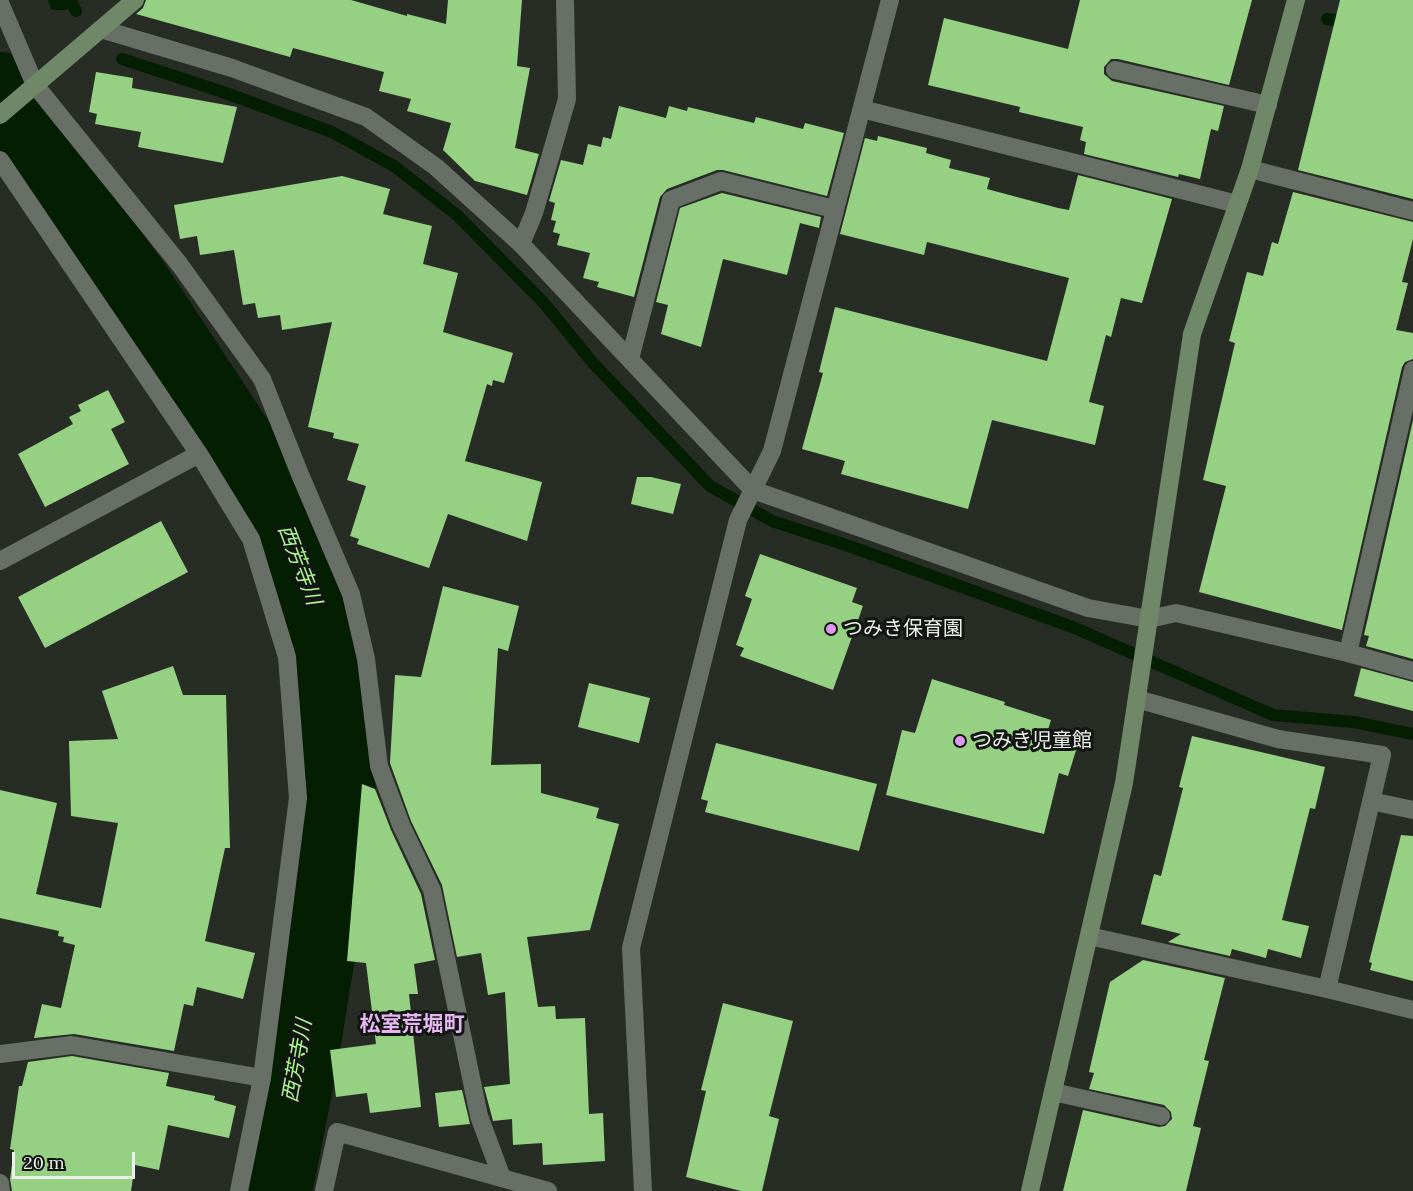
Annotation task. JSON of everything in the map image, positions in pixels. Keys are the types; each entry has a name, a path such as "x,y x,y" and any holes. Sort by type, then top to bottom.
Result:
{"street":[{"path":"521,244 534,213 567,99 565,0"},
{"path":"643,1191 631,948 738,520 772,451 890,0"},
{"path":"1030,1191 1124,783 1192,334 1250,170 1296,0"},
{"path":"0,115 101,29 129,2"},
{"path":"0,3 35,85 180,265 262,379 351,594 366,660 380,766 401,825 432,890 479,1116 502,1178"},
{"path":"101,29 232,68 366,117 436,167 521,244 630,358 750,495 1088,608 1149,619 1176,613 1348,653 1413,671"},
{"path":"1115,70 1268,105"},
{"path":"862,109 1238,204"},
{"path":"0,160 199,454 251,539 287,657 298,798 262,1078 239,1191"},
{"path":"1250,170 1413,212"},
{"path":"630,358 670,200 721,182 834,209"},
{"path":"1348,653 1413,370"},
{"path":"0,561 199,454"},
{"path":"1137,699 1278,740 1382,755 1327,989"},
{"path":"1371,801 1413,810"},
{"path":"1089,936 1413,1010"},
{"path":"0,1054 72,1045 262,1078"},
{"path":"1053,1092 1161,1116"},
{"path":"324,1191 337,1132 548,1191"},
{"path":"0,1183 1,1191"}],"shaded area":[{"path":"48,0 78,0 66,10 58,10 51,9"}],"building":[{"path":"146,0 351,0 446,24 448,0 522,0 517,66 530,68 515,148 539,154 527,195 475,181 443,150 451,123 407,111 411,99 379,91 384,72 293,48 290,57 136,14 143,8"},
{"path":"1080,0 1252,0 1229,85 1118,59 1111,59 1104,67 1104,74 1112,81 1224,106 1218,131 1211,129 1200,179 1179,174 1178,177 1084,154 1086,142 1080,140 1083,127 1019,112 1020,107 928,85 944,18 1068,49"},
{"path":"1340,0 1413,0 1413,199 1298,170"},
{"path":"96,72 133,78 132,88 237,107 223,163 138,147 141,132 95,124 97,114 89,112"},
{"path":"619,106 666,118 669,106 687,111 688,107 754,123 756,117 803,129 805,123 844,133 827,196 723,170 717,170 667,189 660,197 634,297 597,287 599,282 583,278 590,253 557,245 560,234 553,232 556,221 551,220 555,203 549,201 561,160 583,165 588,144 601,147 603,137 611,139"},
{"path":"878,136 927,148 926,153 951,160 949,168 990,178 987,189 1058,208 1069,210 1078,175 1172,199 1142,303 1121,298 1111,337 1106,335 1089,402 1104,406 1095,445 992,420 968,509 841,474 845,461 802,449 823,373 819,372 835,307 1047,361 1069,278 927,242 924,255 840,234 865,138 877,141"},
{"path":"342,176 390,189 383,214 432,226 423,264 458,273 443,332 513,353 504,383 493,380 492,386 487,384 465,461 542,482 527,541 448,514 429,568 357,544 359,539 350,536 366,486 347,480 359,444 333,438 334,433 308,427 332,322 282,330 280,315 258,318 255,303 243,305 234,250 200,255 197,236 180,239 174,205"},
{"path":"1293,192 1413,222 1413,239 1402,282 1408,283 1396,330 1413,333 1413,359 1405,362 1402,367 1342,630 1199,592 1226,486 1203,480 1235,343 1229,341 1247,272 1263,276 1272,242 1278,244"},
{"path":"722,193 821,217 819,228 800,223 787,275 723,259 701,347 661,334 668,305 656,302 680,208"},
{"path":"108,390 125,422 111,429 129,464 45,507 18,454 73,424 69,417 81,411 78,405"},
{"path":"1413,420 1413,659 1366,646 1369,636 1364,635"},
{"path":"637,477 651,477 681,484 673,514 631,504"},
{"path":"161,521 188,572 45,648 18,597"},
{"path":"760,554 857,588 852,602 863,606 833,690 740,656 744,648 736,645 752,599 745,596"},
{"path":"443,586 519,606 508,651 498,648 491,765 541,764 541,793 599,808 596,818 619,824 590,930 527,937 538,1007 555,1006 556,1019 585,1018 589,1114 603,1113 605,1161 543,1165 542,1143 513,1145 512,1119 493,1121 484,1087 510,1084 505,992 488,995 481,953 457,957 442,885 411,821 390,763 395,675 421,677"},
{"path":"173,666 183,695 226,695 230,848 225,848 205,941 255,953 243,999 197,987 193,1006 184,1004 174,1051 74,1034 34,1038 42,1004 61,1008 75,945 63,942 64,937 58,936 59,931 0,918 0,790 57,803 36,894 101,908 118,823 71,816 69,741 118,739 102,691"},
{"path":"1361,668 1413,682 1413,711 1354,696"},
{"path":"932,679 1005,702 1004,705 1051,720 1047,733 1078,744 1068,776 1059,773 1044,834 886,795 902,730 915,733"},
{"path":"589,683 650,698 639,743 578,727"},
{"path":"1192,736 1325,767 1315,809 1310,808 1282,920 1309,926 1301,958 1268,949 1266,958 1232,949 1230,956 1168,942 1181,934 1141,924 1154,874 1161,876 1183,788 1179,787"},
{"path":"716,743 877,784 859,851 705,812 708,801 701,799"},
{"path":"362,784 375,789 421,894 435,960 414,964 418,994 409,994 421,1107 370,1113 367,1093 336,1097 330,1050 376,1044 366,963 347,961"},
{"path":"1401,835 1413,836 1413,981 1370,970 1372,963 1369,962"},
{"path":"1143,960 1225,978 1204,1060 1209,1061 1193,1126 1201,1128 1186,1191 1063,1191 1083,1110 1159,1127 1165,1126 1172,1119 1171,1112 1164,1105 1089,1089 1094,1073 1089,1072 1110,982"},
{"path":"723,1003 793,1021 769,1116 779,1119 762,1191 741,1191 686,1177 706,1091 701,1090"},
{"path":"72,1056 169,1073 166,1086 215,1096 214,1100 236,1106 229,1138 168,1125 159,1170 135,1165 131,1191 12,1191 10,1179 14,1150 10,1149 19,1086 22,1086 28,1062"},
{"path":"462,1090 470,1124 439,1127 435,1093"}],"waterway":[{"path":"70,0 76,11"},
{"path":"1327,19 1350,23"},
{"path":"122,59 223,92 332,132 394,166 457,215 544,303 593,363 710,486 772,521 852,547 1075,628 1273,715 1354,722 1413,734"},
{"name":"西芳寺川","path":"0,89 80,212 136,287 244,451 283,520 316,603 333,714 339,794 331,875 301,1060 275,1191"}],"place":[{"name":"つみき保育園","path":"831,629"},
{"name":"つみき児童館","path":"960,741"}],"district":[{"name":"松室荒堀町","path":"412,1025"}]}
